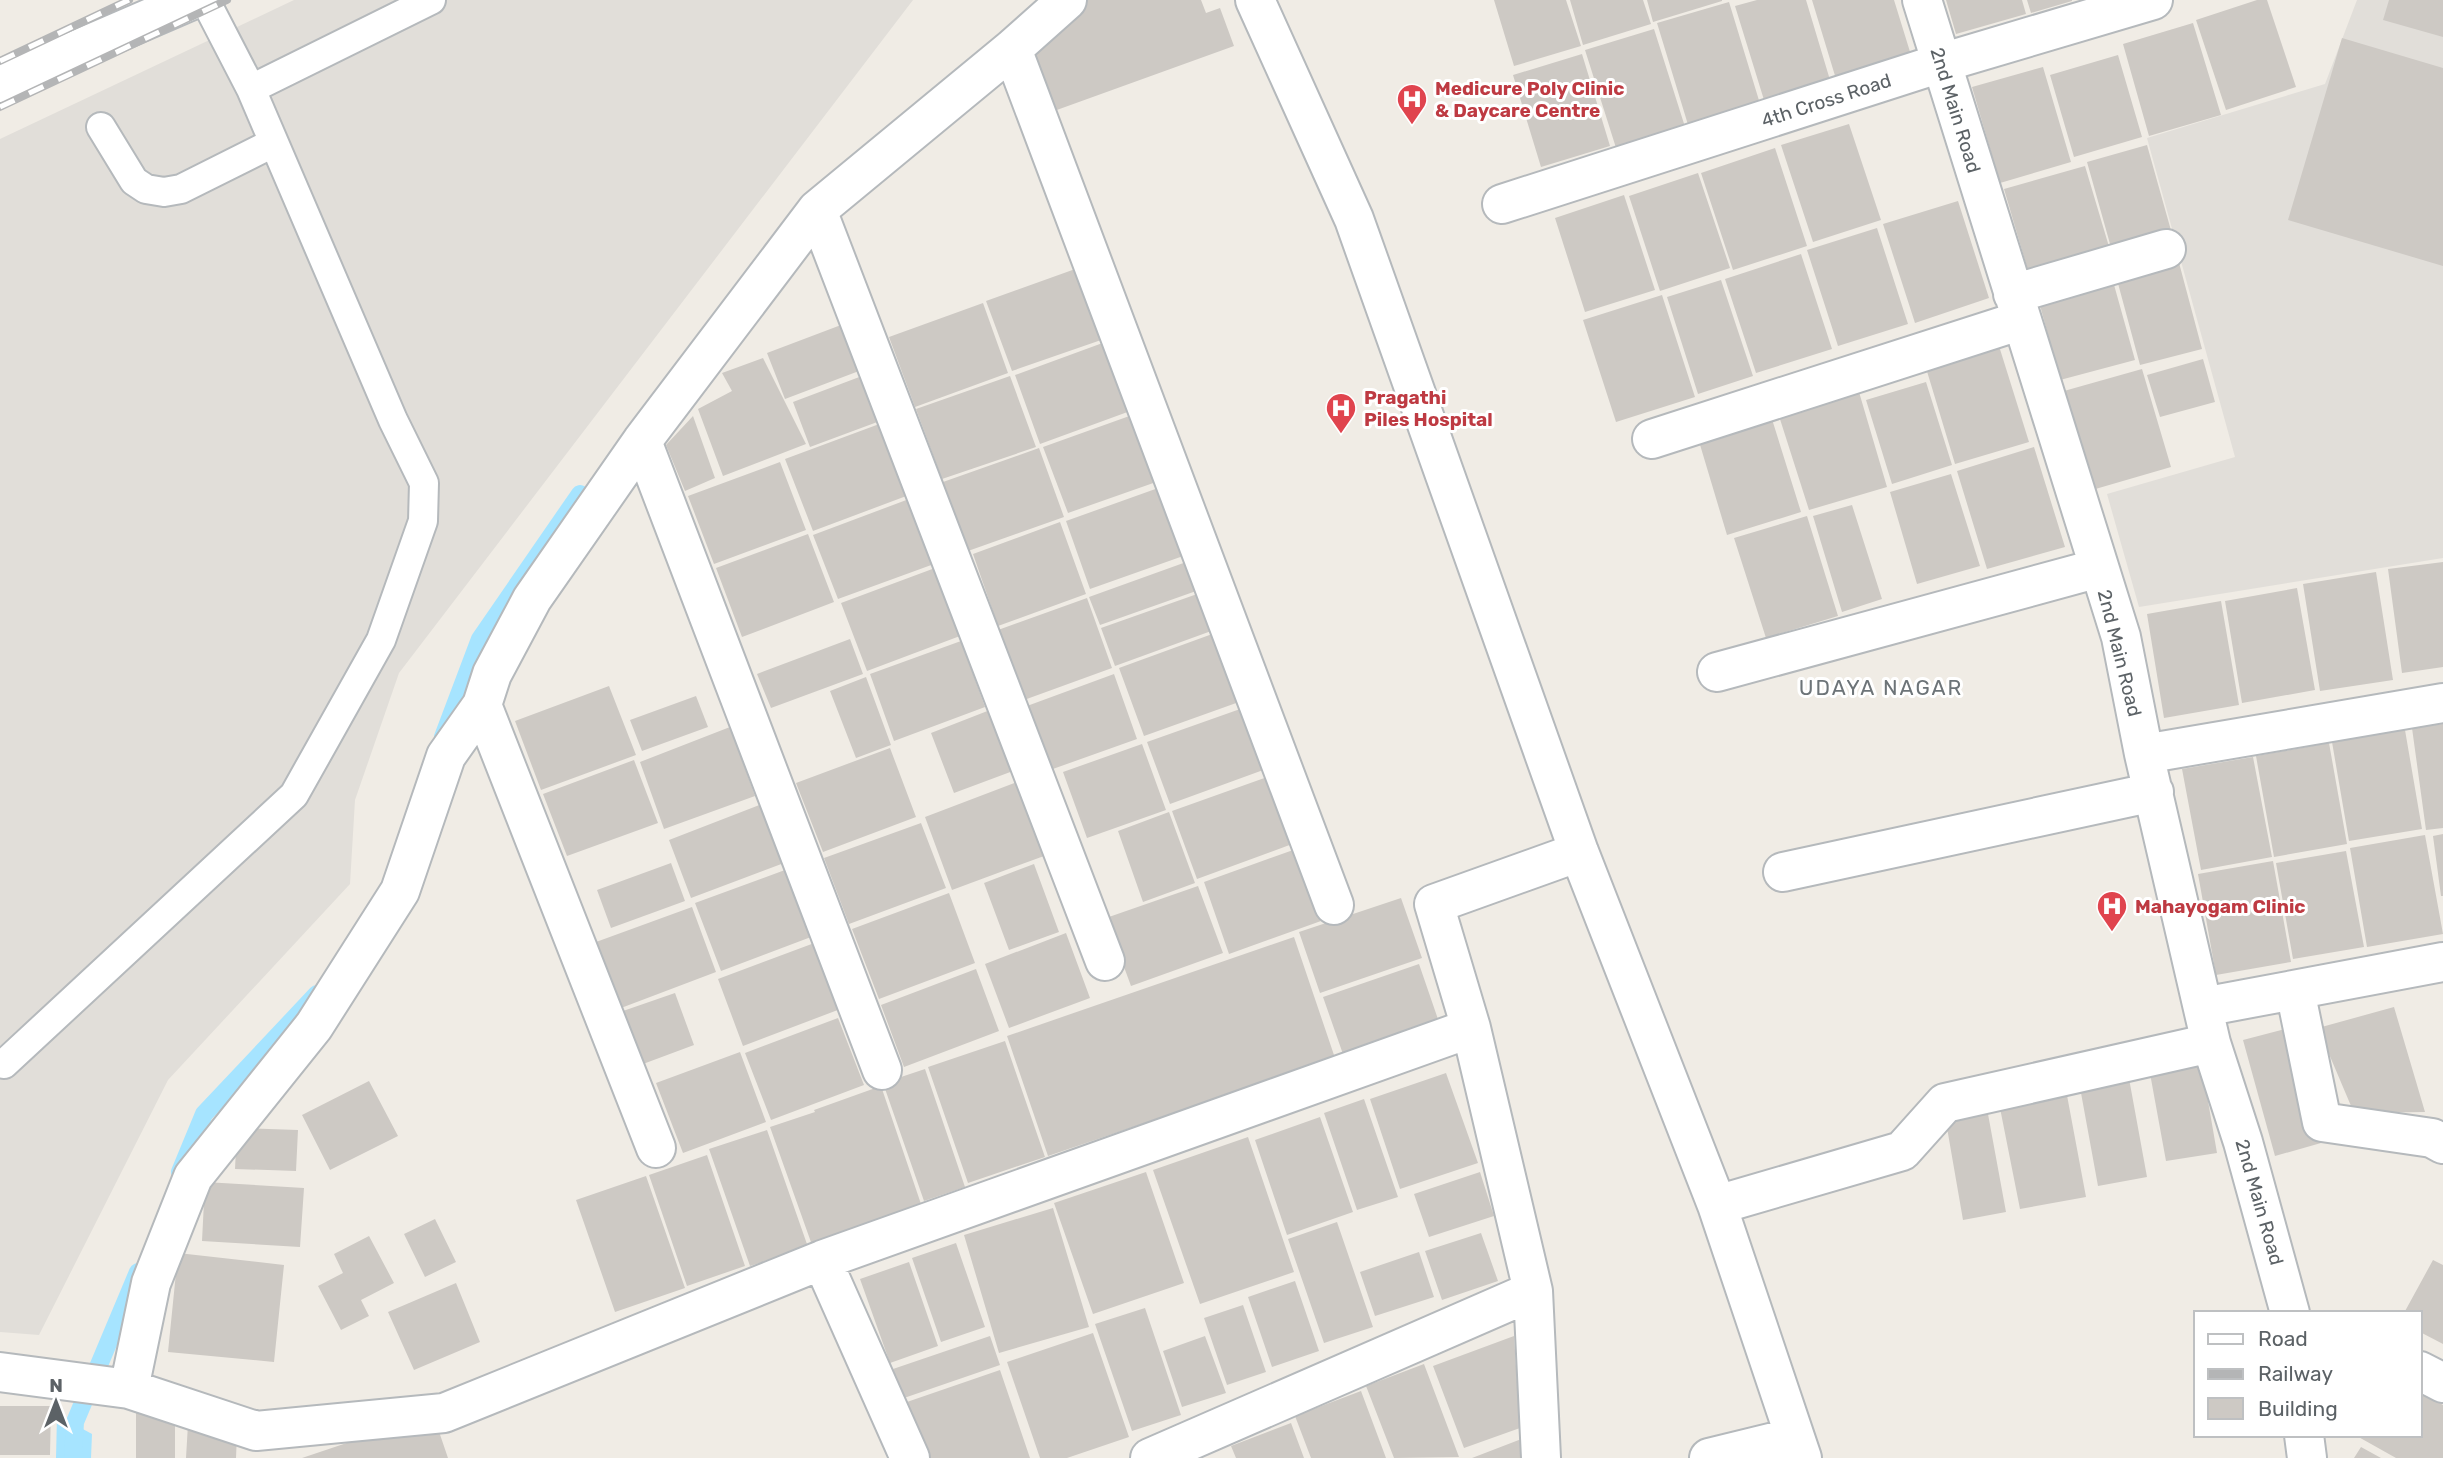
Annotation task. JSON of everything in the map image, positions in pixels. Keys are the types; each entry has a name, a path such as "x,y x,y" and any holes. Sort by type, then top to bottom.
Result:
{"street":[{"path":"0,83 191,0"},
{"path":"123,1388 151,1283 193,1177 314,1026 400,891 446,756 482,705 492,674 532,599 642,441 817,210 1012,49 1067,0"},
{"path":"1255,0 1354,219 1579,852 1717,1205 1799,1448 1709,1458"},
{"name":"2nd Main Road","path":"1922,0 2121,637 2144,754 2211,1043 2296,1309"},
{"name":"4th Cross Road","path":"1502,204 1941,63 2153,0"},
{"path":"1012,49 1334,905"},
{"path":"817,210 1105,961"},
{"path":"1651,439 2018,307 2166,248"},
{"path":"642,441 882,1070"},
{"path":"1717,672 2099,568"},
{"path":"2144,754 2443,703"},
{"path":"482,705 656,1148"},
{"path":"1783,872 2154,792"},
{"path":"1541,1458 1533,1291 1471,1028 1433,904 1579,852"},
{"path":"2203,1007 2443,962"},
{"path":"2295,990 2322,1122 2432,1138 2443,1144"},
{"path":"0,1372 123,1388 260,1444 444,1413 822,1260 1471,1028"},
{"path":"1717,1205 1902,1151 1945,1103 2211,1043"},
{"path":"822,1260 910,1458"},
{"path":"1150,1458 1533,1291"},
{"path":"2422,1372 2443,1383"},
{"path":"2304,1437 2307,1458"}],"lane":[{"path":"4,1064 294,794 381,640 423,521 424,483 387,408 251,89 205,0"},
{"path":"251,89 431,0"},
{"path":"101,127 134,181 146,188 164,192 181,190 273,144"}],"shaded area":[{"path":"294,0 913,0 399,673 355,800 350,884 168,1080 39,1335 0,1332 0,139"},
{"path":"2357,0 2443,0 2443,558 2139,607 2107,494 2235,457 2147,138 2325,84"}],"water":[{"path":"57,1415 92,1434 91,1458 56,1458"}],"building":[{"path":"1084,0 1201,0 1206,13 1220,8 1234,46 1054,111 1031,44"},
{"path":"1494,0 1566,0 1581,46 1514,66"},
{"path":"1570,0 1643,0 1651,24 1583,45"},
{"path":"1647,0 1722,0 1722,1 1653,22"},
{"path":"1757,0 1806,0 1830,80 1764,100 1735,6"},
{"path":"1812,0 1894,0 1911,55 1836,79"},
{"path":"1946,0 2022,0 2026,14 1956,34"},
{"path":"2027,0 2072,0 2072,1 2031,13"},
{"path":"2257,0 2267,0 2296,87 2226,110 2196,20"},
{"path":"2389,0 2443,0 2443,37 2383,20"},
{"path":"1729,2 1761,107 1689,128 1657,23"},
{"path":"2193,23 2221,115 2149,136 2123,44"},
{"path":"1654,29 1686,130 1617,151 1585,50"},
{"path":"2342,38 2443,68 2443,266 2288,220"},
{"path":"1582,54 1610,146 1541,167 1513,75"},
{"path":"2118,55 2142,137 2074,157 2050,75"},
{"path":"2043,67 2071,162 2000,183 1972,87"},
{"path":"1849,124 1881,220 1813,242 1781,145"},
{"path":"2147,145 2172,234 2112,251 2087,162"},
{"path":"1775,148 1807,246 1733,270 1701,173"},
{"path":"2085,166 2110,250 2029,274 2004,189"},
{"path":"1698,173 1730,268 1660,291 1629,196"},
{"path":"1624,195 1655,290 1585,312 1555,218"},
{"path":"1958,201 1989,298 1915,323 1883,224"},
{"path":"1877,228 1908,324 1838,346 1807,250"},
{"path":"1801,254 1832,349 1756,373 1725,279"},
{"path":"2178,259 2202,349 2140,365 2116,276"},
{"path":"1078,268 1104,339 1012,371 986,301"},
{"path":"2111,274 2135,360 2060,380 2037,294"},
{"path":"1721,280 1753,376 1698,394 1667,297"},
{"path":"1662,295 1695,397 1616,422 1583,320"},
{"path":"983,303 1008,373 915,407 889,337"},
{"path":"841,325 859,371 785,399 767,353"},
{"path":"1108,341 1133,410 1040,444 1015,375"},
{"path":"1999,346 2029,442 1955,464 1926,368"},
{"path":"763,358 806,444 723,476 698,409 732,391 722,373"},
{"path":"2203,359 2215,402 2160,417 2147,375"},
{"path":"2142,369 2171,467 2092,490 2064,391"},
{"path":"862,376 880,421 810,447 793,402"},
{"path":"1010,376 1036,447 942,479 916,409"},
{"path":"1926,382 1952,465 1892,484 1866,400"},
{"path":"1859,392 1887,487 1809,510 1779,416"},
{"path":"1135,414 1159,481 1068,513 1043,447"},
{"path":"693,416 715,478 685,491 666,445"},
{"path":"1771,416 1801,512 1727,535 1698,438"},
{"path":"882,423 909,495 813,531 785,459"},
{"path":"2034,447 2065,547 1987,569 1957,471"},
{"path":"1039,448 1064,517 968,551 943,482"},
{"path":"780,462 806,530 714,564 688,496"},
{"path":"1951,474 1980,566 1917,584 1890,492"},
{"path":"1161,487 1186,555 1090,589 1066,521"},
{"path":"909,499 934,564 838,599 813,535"},
{"path":"1852,505 1882,599 1842,612 1813,516"},
{"path":"1807,516 1838,616 1766,638 1734,538"},
{"path":"1060,522 1086,594 998,626 973,554"},
{"path":"808,534 834,602 742,637 716,568"},
{"path":"1189,561 1199,590 1100,625 1089,597"},
{"path":"2443,562 2443,667 2402,673 2388,569"},
{"path":"935,568 960,636 867,671 841,603"},
{"path":"2376,572 2393,680 2320,691 2303,584"},
{"path":"2297,588 2315,690 2242,703 2225,601"},
{"path":"1200,593 1214,630 1115,666 1101,628"},
{"path":"1087,598 1112,668 1024,700 998,630"},
{"path":"2221,601 2239,705 2164,718 2147,614"},
{"path":"1215,633 1239,702 1144,736 1119,668"},
{"path":"850,639 863,674 771,708 757,674"},
{"path":"961,641 985,707 894,741 870,674"},
{"path":"1114,674 1137,739 1050,770 1027,706"},
{"path":"866,677 891,745 856,758 830,691"},
{"path":"609,686 636,755 541,790 515,721"},
{"path":"696,696 708,727 642,751 630,720"},
{"path":"1243,708 1266,769 1170,804 1147,742"},
{"path":"990,710 1013,771 954,793 931,733"},
{"path":"2443,724 2443,828 2426,830 2412,728"},
{"path":"730,727 755,796 664,829 640,762"},
{"path":"2405,730 2422,829 2349,841 2332,742"},
{"path":"2329,743 2347,844 2274,857 2256,756"},
{"path":"1142,744 1166,810 1087,838 1063,772"},
{"path":"890,748 916,817 823,852 796,783"},
{"path":"2253,757 2272,857 2201,870 2182,769"},
{"path":"634,760 658,823 567,856 543,794"},
{"path":"1270,776 1295,843 1197,879 1172,811"},
{"path":"1017,782 1044,856 952,890 925,817"},
{"path":"762,804 784,863 691,898 669,840"},
{"path":"1169,812 1195,883 1143,902 1118,831"},
{"path":"921,823 946,888 849,924 824,858"},
{"path":"2443,834 2443,896 2441,896 2433,836"},
{"path":"2425,835 2443,934 2367,947 2350,848"},
{"path":"1296,849 1321,921 1229,954 1204,882"},
{"path":"2346,851 2364,947 2293,959 2276,863"},
{"path":"2273,861 2291,962 2216,975 2198,874"},
{"path":"671,863 685,901 611,928 597,890"},
{"path":"1034,864 1059,932 1009,950 984,883"},
{"path":"785,870 811,937 721,971 695,903"},
{"path":"1198,886 1223,953 1131,986 1106,918"},
{"path":"949,893 975,963 879,999 852,929"},
{"path":"1401,898 1422,958 1320,993 1299,932"},
{"path":"692,907 716,972 621,1008 596,942"},
{"path":"1066,933 1090,998 1009,1028 985,964"},
{"path":"1294,937 1335,1058 1048,1156 1007,1036"},
{"path":"817,942 843,1008 743,1046 718,979"},
{"path":"1419,964 1440,1025 1344,1057 1323,997"},
{"path":"976,969 999,1031 904,1067 881,1005"},
{"path":"675,993 694,1045 643,1064 623,1011"},
{"path":"2394,1007 2425,1112 2354,1113 2318,1028"},
{"path":"838,1018 864,1085 771,1120 745,1053"},
{"path":"2289,1028 2321,1143 2275,1156 2243,1040"},
{"path":"1005,1041 1045,1157 968,1183 928,1067"},
{"path":"2199,1049 2217,1153 2166,1161 2147,1057"},
{"path":"740,1052 766,1122 683,1153 656,1083"},
{"path":"925,1069 965,1187 924,1201 883,1083"},
{"path":"1446,1073 1478,1163 1400,1189 1370,1099"},
{"path":"2128,1073 2147,1177 2098,1186 2079,1082"},
{"path":"369,1081 398,1136 330,1170 302,1115"},
{"path":"881,1086 921,1204 812,1245 770,1127"},
{"path":"2066,1090 2086,1197 2020,1209 1999,1103"},
{"path":"1364,1099 1398,1197 1357,1210 1324,1113"},
{"path":"1988,1114 2006,1212 1963,1220 1946,1122"},
{"path":"1320,1117 1353,1212 1287,1235 1255,1140"},
{"path":"237,1128 298,1130 296,1171 235,1169"},
{"path":"767,1130 808,1247 750,1266 709,1149"},
{"path":"1248,1137 1294,1272 1200,1304 1153,1170"},
{"path":"707,1155 745,1266 687,1286 649,1175"},
{"path":"1146,1172 1184,1283 1093,1314 1054,1203"},
{"path":"1480,1172 1494,1216 1429,1237 1414,1194"},
{"path":"646,1176 685,1288 615,1312 576,1200"},
{"path":"205,1182 304,1188 300,1247 202,1241"},
{"path":"1053,1208 1089,1327 999,1353 964,1235"},
{"path":"435,1219 456,1262 425,1277 404,1234"},
{"path":"1337,1222 1373,1327 1324,1343 1288,1239"},
{"path":"1481,1233 1498,1281 1442,1300 1425,1251"},
{"path":"369,1236 394,1283 361,1300 369,1316 341,1330 318,1286 343,1273 334,1254"},
{"path":"956,1243 985,1327 941,1342 912,1258"},
{"path":"1419,1252 1434,1297 1375,1316 1360,1272"},
{"path":"178,1253 284,1265 274,1362 168,1352"},
{"path":"2433,1260 2443,1265 2443,1344 2422,1333 2422,1311 2405,1311"},
{"path":"909,1262 938,1346 890,1363 860,1279"},
{"path":"1295,1281 1319,1351 1272,1367 1248,1297"},
{"path":"456,1283 480,1342 414,1370 388,1312"},
{"path":"1243,1305 1266,1372 1227,1385 1204,1318"},
{"path":"1145,1308 1181,1415 1132,1431 1095,1324"},
{"path":"1093,1333 1129,1437 1067,1458 1040,1458 1007,1362"},
{"path":"990,1336 1000,1365 904,1398 893,1369"},
{"path":"1205,1336 1226,1393 1182,1407 1163,1351"},
{"path":"1514,1336 1520,1428 1464,1448 1433,1366"},
{"path":"1424,1364 1459,1457 1394,1458 1366,1386"},
{"path":"1000,1370 1030,1458 923,1458 904,1403"},
{"path":"1361,1391 1386,1458 1311,1458 1295,1416"},
{"path":"2422,1393 2443,1405 2443,1458 2396,1458 2359,1437 2422,1437"},
{"path":"136,1394 175,1394 175,1458 136,1458"},
{"path":"0,1406 51,1406 50,1455 0,1455"},
{"path":"189,1407 238,1410 236,1458 186,1458"},
{"path":"433,1414 448,1458 302,1458"},
{"path":"1291,1423 1304,1458 1236,1458 1231,1446"},
{"path":"1524,1438 1525,1458 1472,1458"},
{"path":"2361,1447 2381,1458 2354,1458"}],"waterway":[{"path":"443,737 480,639 580,494"},
{"path":"180,1172 204,1114 317,994"},
{"path":"73,1458 75,1422 138,1272"}],"railway":[{"path":"0,61 129,0"},
{"path":"0,107 227,0"}],"place":[{"name":"Medicure Poly Clinic & Daycare Centre","path":"1412,126"},
{"name":"Pragathi Piles Hospital","path":"1341,435"},
{"name":"Mahayogam Clinic","path":"2112,933"}],"district":[{"name":"UDAYA NAGAR","path":"1881,688"}]}
